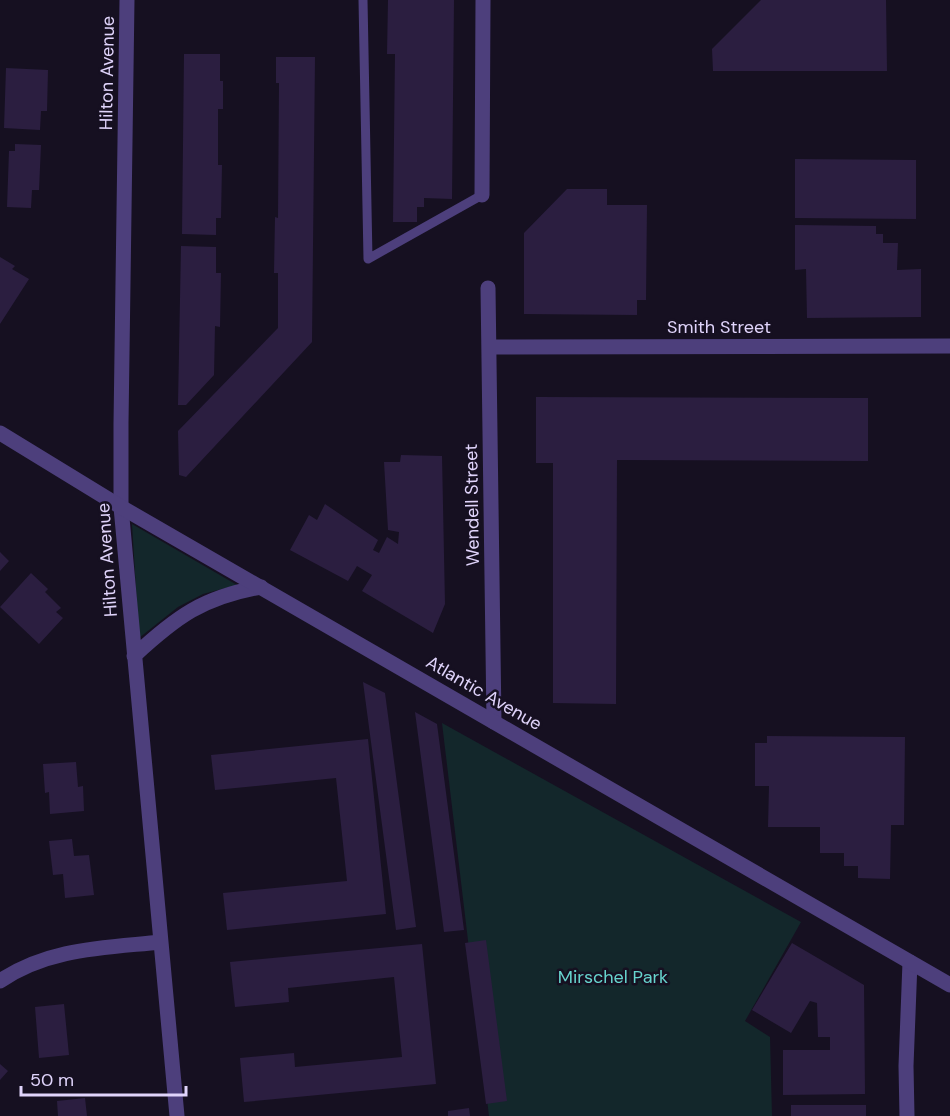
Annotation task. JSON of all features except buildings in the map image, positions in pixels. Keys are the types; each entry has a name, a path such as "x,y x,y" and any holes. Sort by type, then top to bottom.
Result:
{"street":[{"name":"Hilton Avenue","path":"127,0 121,507 177,1116"},
{"path":"482,195 483,0"},
{"name":"Wendell Street","path":"488,288 494,722"},
{"name":"Smith Street","path":"489,347 950,346"},
{"name":"Atlantic Avenue","path":"0,433 121,507 950,985"},
{"path":"134,656 169,625 198,605 238,591 261,587"},
{"path":"0,981 14,971 38,960 64,953 161,942"},
{"path":"907,1116 906,1066 910,962"}],"lane":[{"path":"363,0 368,259 482,195"}],"green space":[{"path":"132,524 237,585 203,594 178,607 139,638"},
{"name":"Mirschel Park","path":"442,723 801,922 745,1021 770,1037 772,1116 489,1116"}]}
